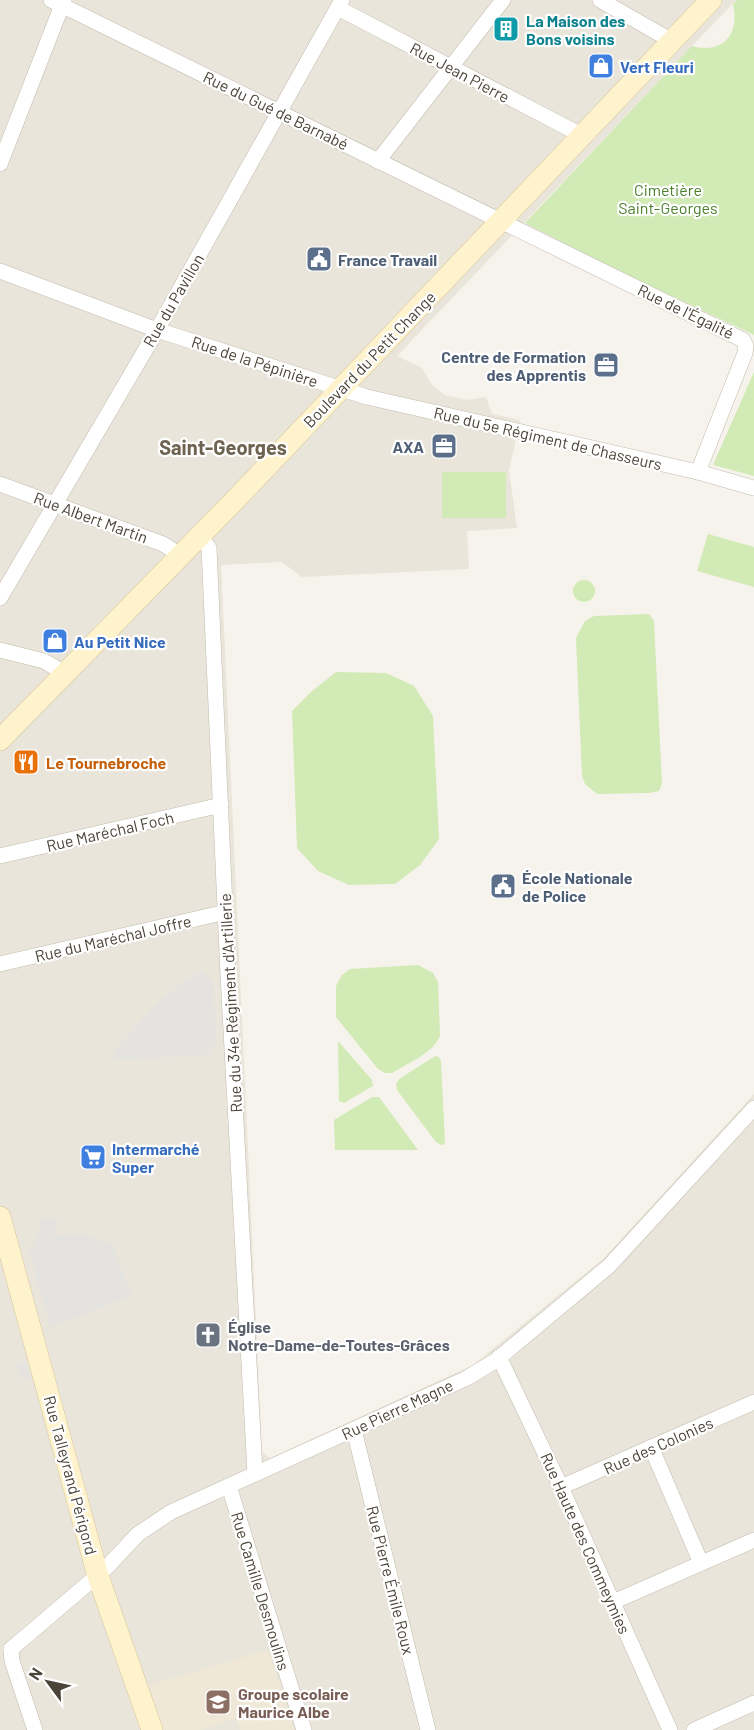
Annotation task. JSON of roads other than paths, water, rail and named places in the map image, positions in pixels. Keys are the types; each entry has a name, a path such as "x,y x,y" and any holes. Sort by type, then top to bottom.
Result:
{"main road":[{"name":"Boulevard du Petit Change","path":"0,740 200,536 711,0"},
{"name":"Rue Talleyrand Périgord","path":"0,1217 7,1265 98,1576 152,1730"}],"street":[{"path":"378,161 503,0"},
{"path":"600,0 672,41"},
{"path":"0,164 59,2"},
{"name":"Rue du Gué de Barnabé","path":"59,2 501,222"},
{"name":"Rue Jean Pierre","path":"340,4 451,67 583,136"},
{"name":"Rue du Pavillon","path":"0,598 157,330 340,4"},
{"name":"Rue de l'Égalité","path":"501,222 688,311 743,340 746,345 745,353 698,472"},
{"name":"Rue de la Pépinière","path":"0,271 157,330 341,388"},
{"name":"Rue du 5e Régiment de Chasseurs","path":"341,388 367,397 698,472 754,488"},
{"name":"Rue Albert Martin","path":"0,484 163,544 180,555"},
{"name":"Rue du 34e Régiment d'Artillerie","path":"200,536 209,548 228,975 255,1473"},
{"path":"0,650 44,661 66,674"},
{"name":"Rue Maréchal Foch","path":"0,856 221,806"},
{"name":"Rue du Maréchal Joffre","path":"0,964 226,912"},
{"name":"Rue Pierre Magne","path":"6,1649 98,1576 138,1534 171,1512 467,1378 499,1357 609,1266 754,1108"},
{"name":"Rue Haute des Commeymies","path":"499,1357 561,1487 670,1730"},
{"name":"Rue des Colonies","path":"561,1487 754,1402"},
{"name":"Rue Pierre Émile Roux","path":"354,1430 428,1730"},
{"path":"651,1447 701,1563"},
{"name":"Rue Camille Desmoulins","path":"229,1486 304,1730"},
{"path":"613,1602 754,1540"},
{"path":"6,1649 35,1730"},
{"path":"694,1730 754,1702"}],"place":[{"name":"La Maison des Bons voisins","path":"506,29"},
{"name":"Vert Fleuri","path":"601,66"},
{"name":"France Travail","path":"319,259"},
{"name":"Centre de Formation des Apprentis","path":"606,365"},
{"name":"AXA","path":"444,446"},
{"name":"Au Petit Nice","path":"55,641"},
{"name":"Le Tournebroche","path":"26,762"},
{"name":"École Nationale de Police","path":"503,886"},
{"name":"Intermarché Super","path":"93,1157"},
{"name":"Église Notre-Dame-de-Toutes-Grâces","path":"208,1335"},
{"name":"Groupe scolaire Maurice Albe","path":"218,1702"}],"district":[{"name":"Saint-Georges","path":"223,447"}],"park label":[{"name":"Cimetière Saint-Georges","path":"668,198"}]}
